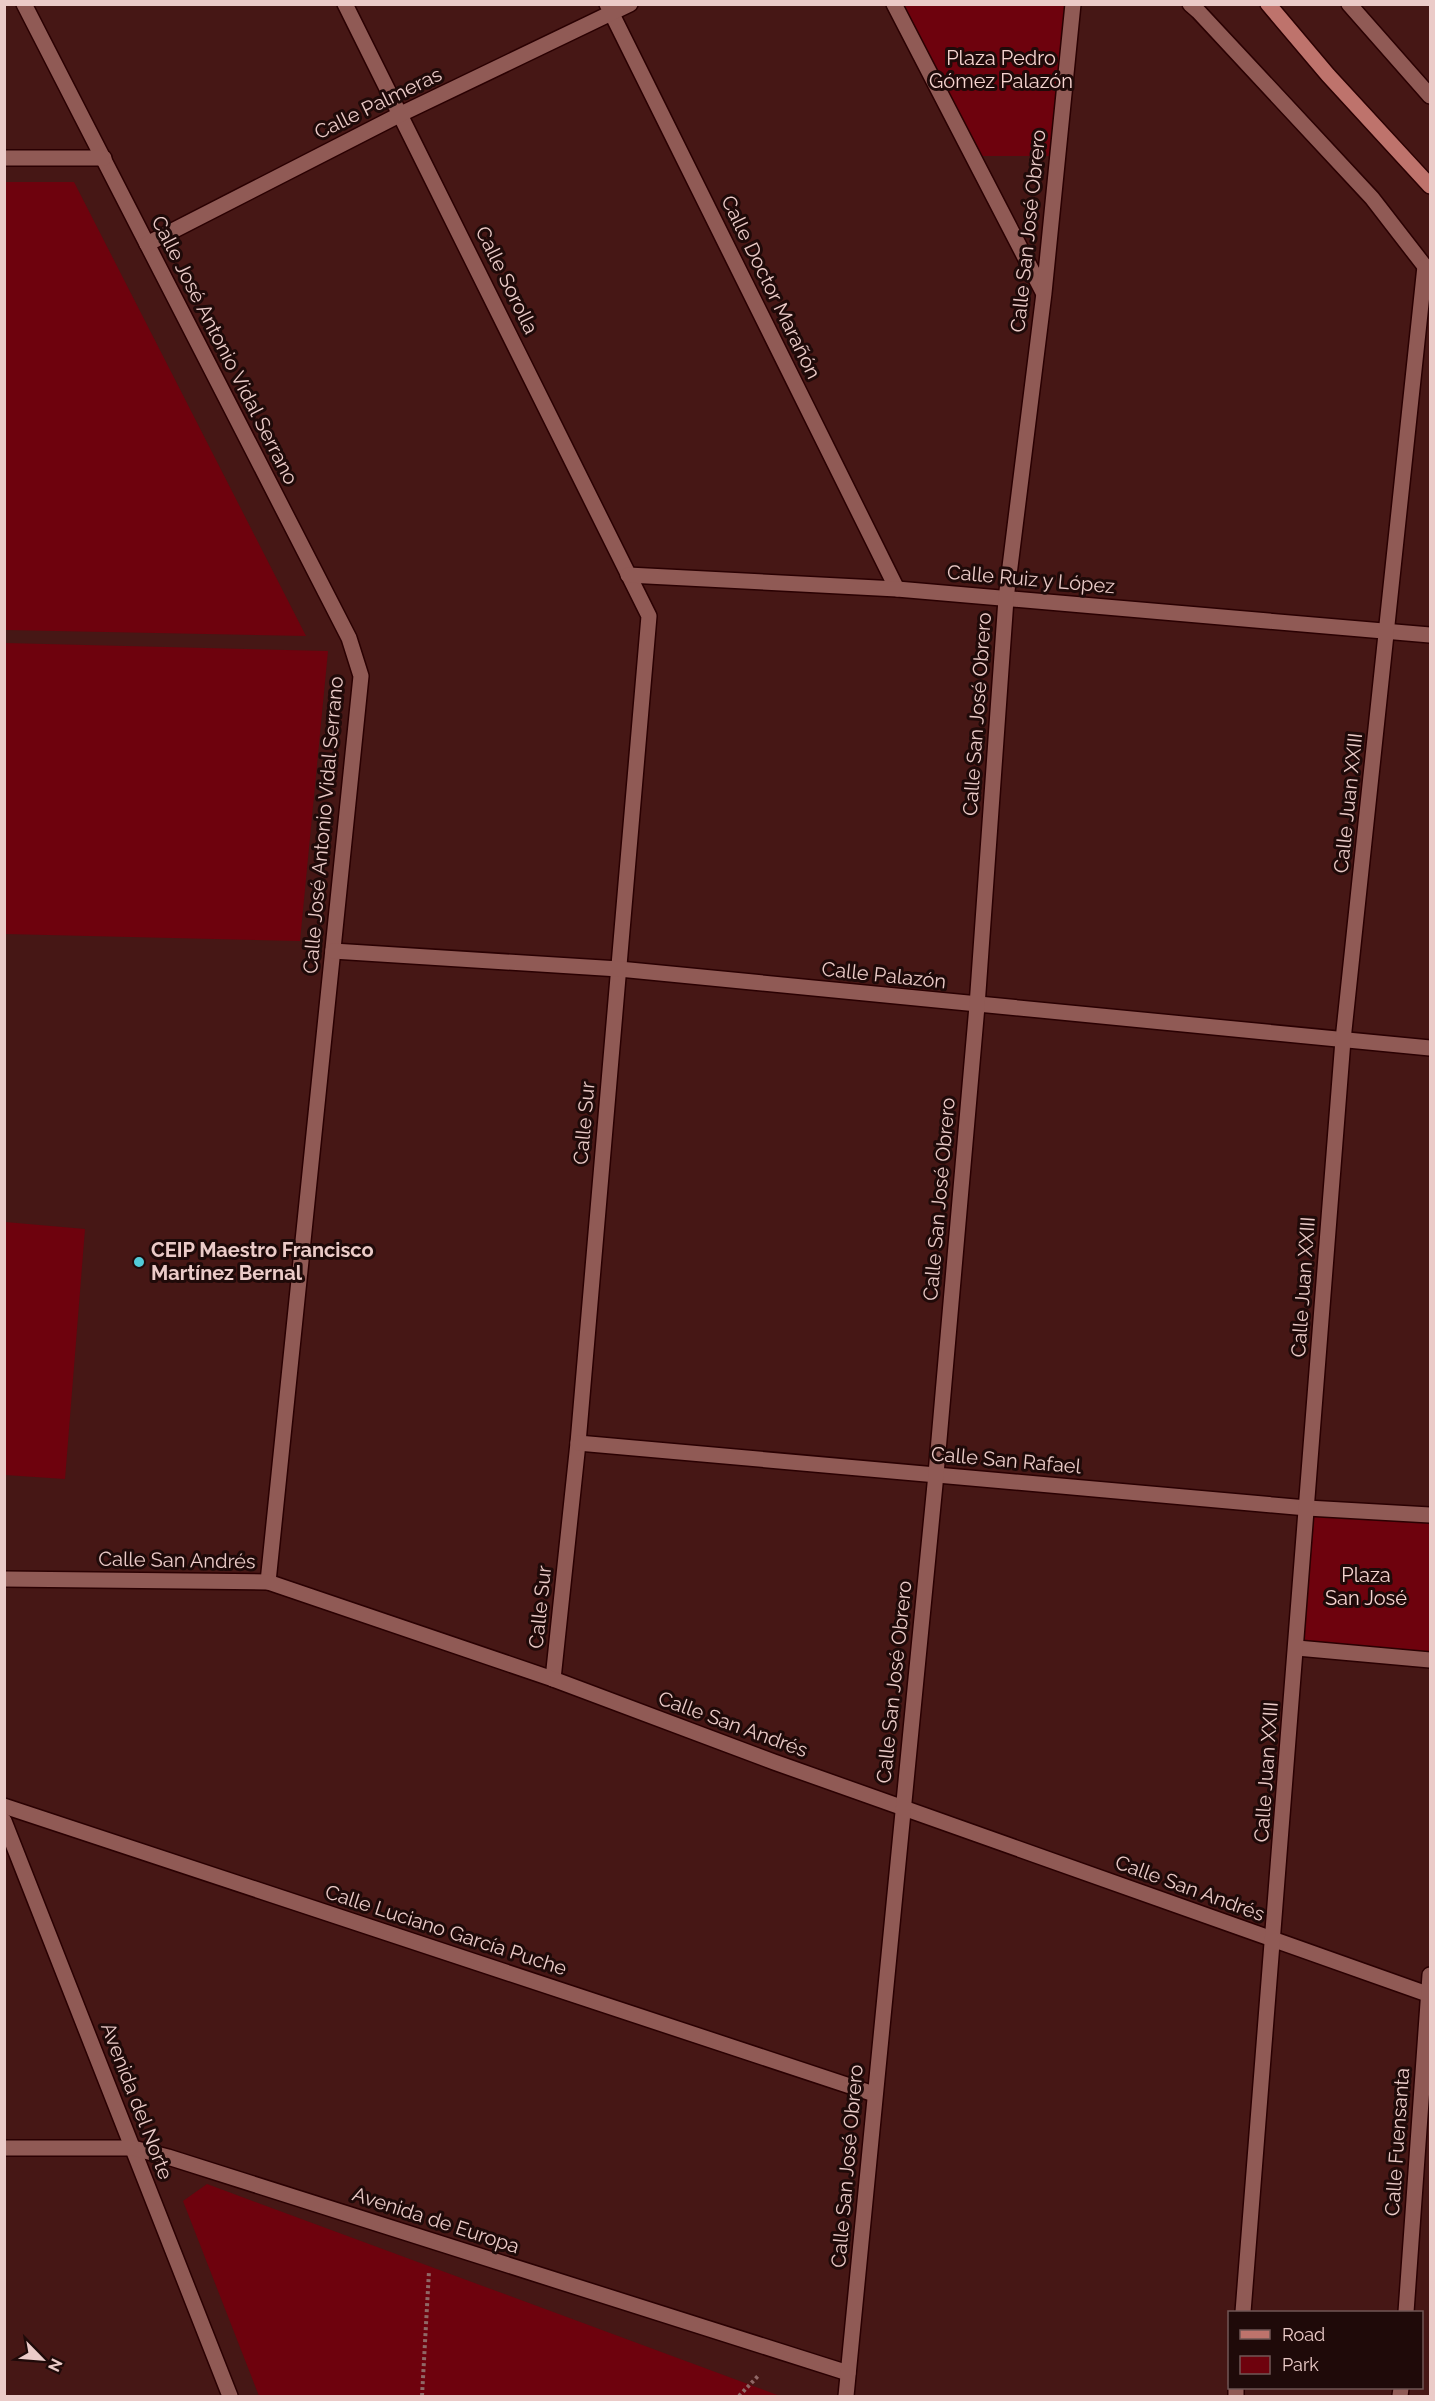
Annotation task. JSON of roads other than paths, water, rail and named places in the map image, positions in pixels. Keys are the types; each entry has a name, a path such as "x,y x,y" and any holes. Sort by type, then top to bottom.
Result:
{"main road":[{"path":"1268,4 1431,186"}],"street":[{"name":"Calle José Antonio Vidal Serrano","path":"24,4 349,638 361,676 268,1582"},
{"name":"Calle Sorolla","path":"345,4 628,575"},
{"name":"Calle Palmeras","path":"147,244 609,9 630,4"},
{"path":"894,4 1044,293"},
{"name":"Calle San José Obrero","path":"846,2397 936,1474 977,1006 1006,599 1044,293 1073,4"},
{"path":"1190,4 1372,198 1428,270"},
{"path":"1349,4 1431,96"},
{"name":"Calle Doctor Marañón","path":"609,9 897,589"},
{"path":"4,158 104,159"},
{"name":"Calle Juan XXIII","path":"1243,2311 1343,1040 1428,270"},
{"name":"Calle Ruiz y López","path":"628,575 897,589 1431,635"},
{"name":"Calle Sur","path":"553,1679 578,1443 649,616 628,575"},
{"name":"Calle Palazón","path":"333,951 619,969 977,1006 1431,1048"},
{"name":"Calle San Rafael","path":"578,1443 1307,1508 1431,1515"},
{"name":"Calle San Andrés","path":"4,1579 268,1582 553,1679 903,1808 1274,1941 1430,1994"},
{"path":"1297,1648 1431,1660"},
{"name":"Calle Luciano García Puche","path":"4,1806 874,2094"},
{"name":"Avenida del Norte","path":"4,1821 8,1839 133,2148 230,2397"},
{"name":"Calle Fuensanta","path":"1406,2311 1431,1975"},
{"name":"Avenida de Europa","path":"4,2148 133,2148 848,2373"}],"place":[{"name":"CEIP Maestro Francisco Martínez Bernal","path":"139,1262"}],"park label":[{"name":"Plaza Pedro Gómez Palazón","path":"1001,70"},
{"name":"Plaza San José","path":"1366,1586"}]}
